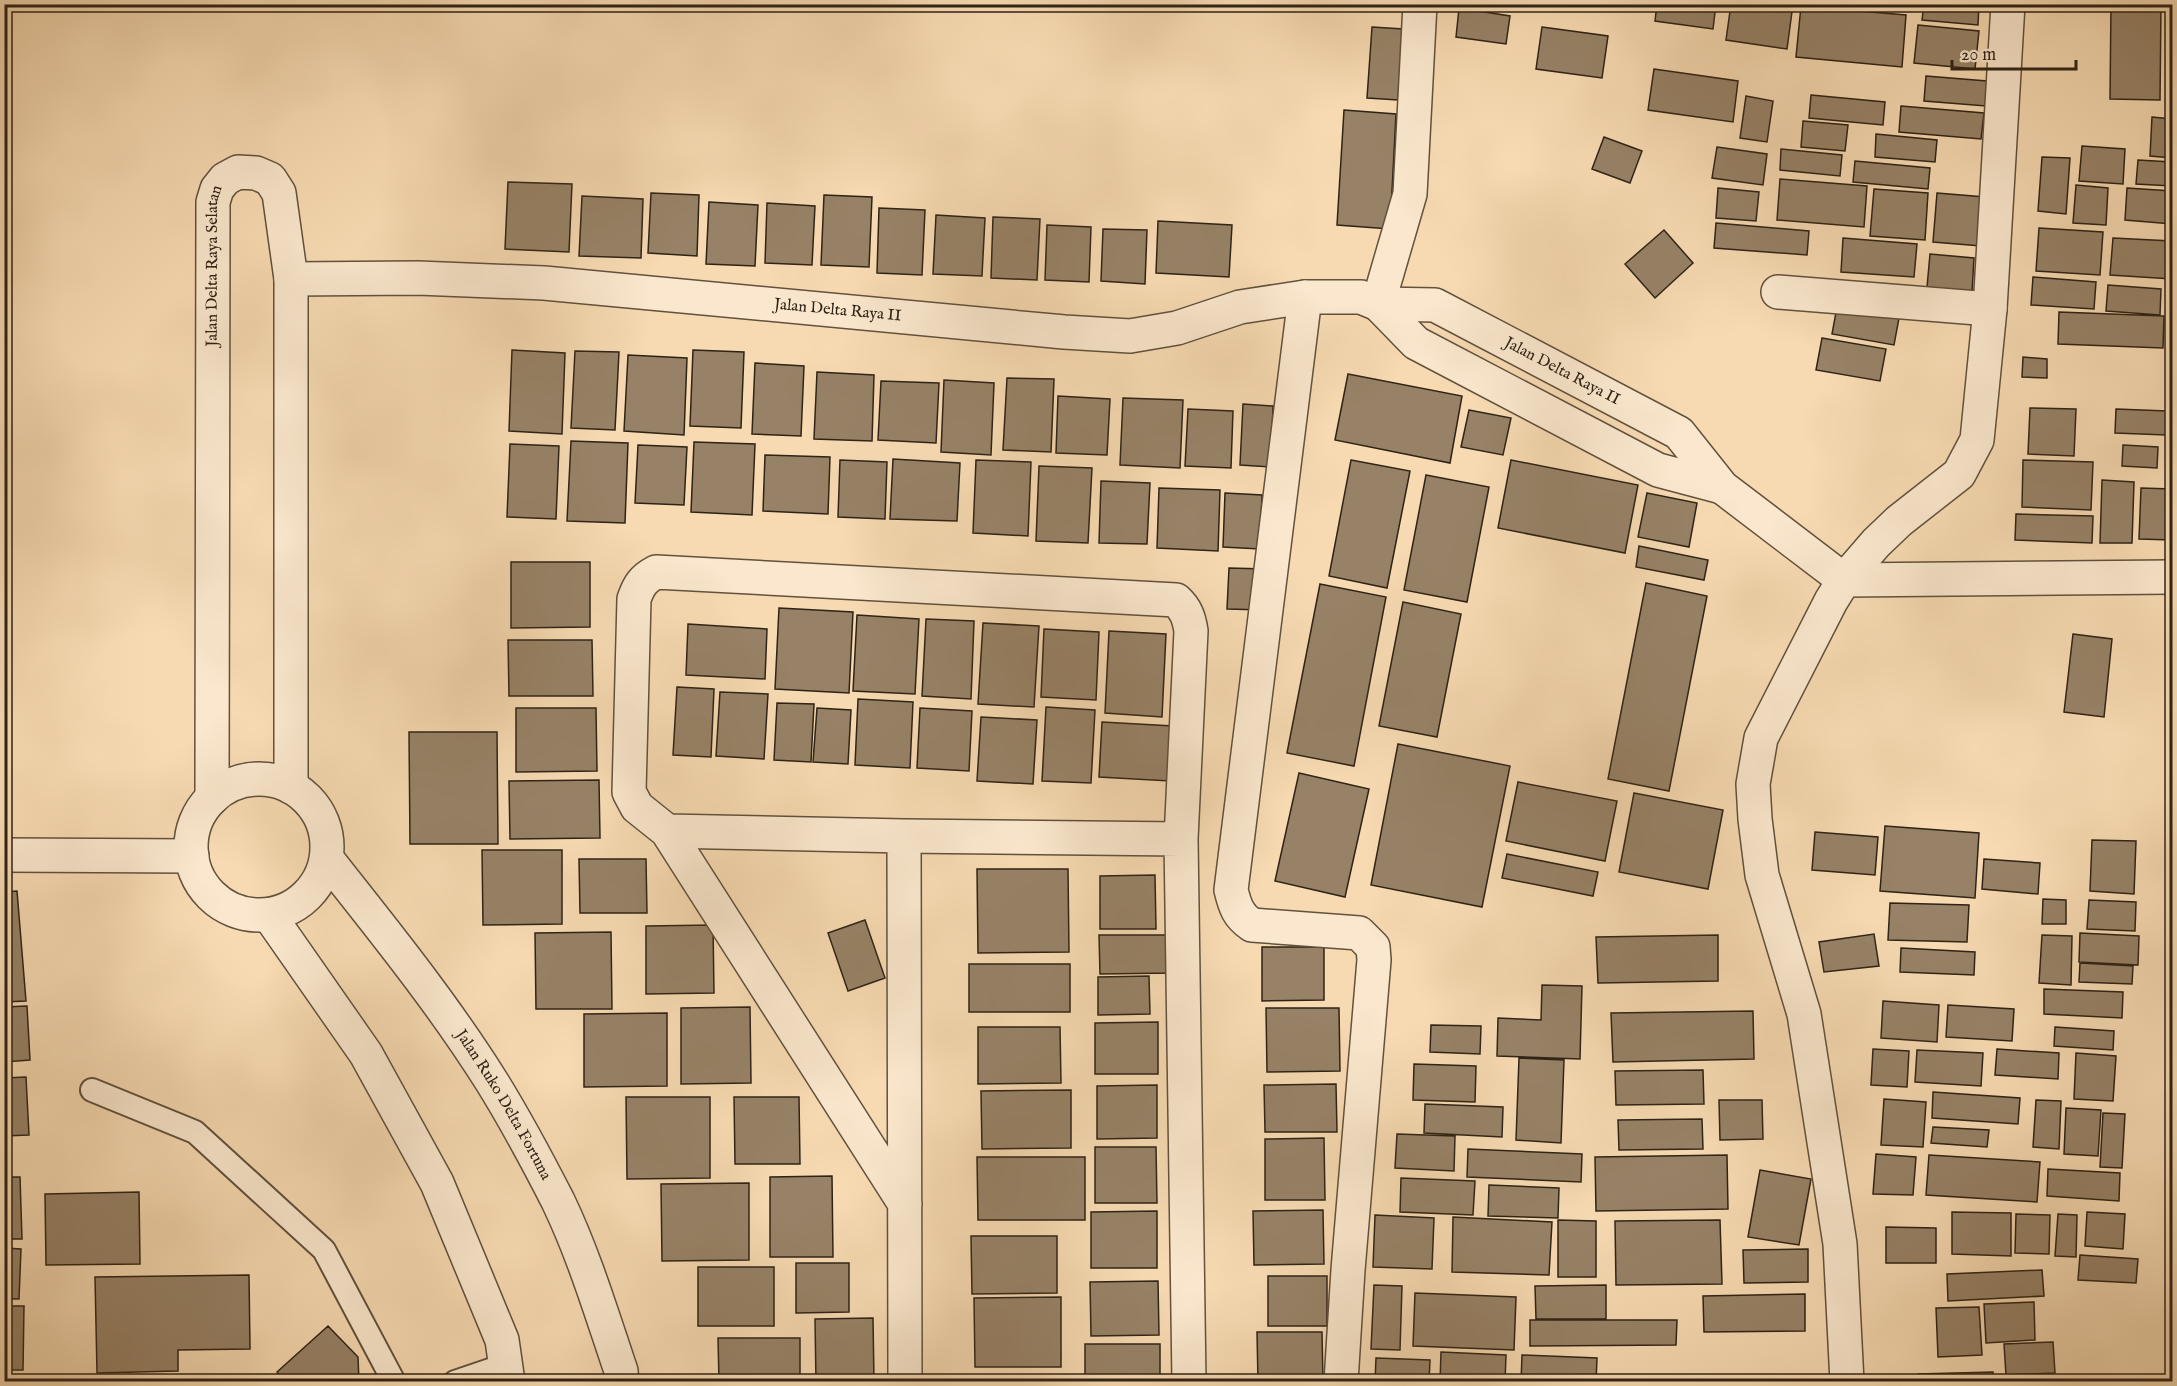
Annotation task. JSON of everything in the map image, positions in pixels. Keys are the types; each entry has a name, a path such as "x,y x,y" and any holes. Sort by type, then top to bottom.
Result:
{"street":[{"path":"1420,4 1410,194 1378,304 1416,343 1659,470 1722,487 1844,580 2172,578"},
{"path":"1846,1382 1840,1244 1806,1026 1762,875 1752,784 1761,738 1844,580 1883,536 1959,474 1977,441 1990,309 2008,4"},
{"name":"Jalan Delta Raya Selatan","path":"212,798 213,202 217,189 225,179 237,172 256,173 270,179 279,193 291,279 291,787"},
{"name":"Jalan Delta Raya II","path":"291,279 418,278 544,284 1064,332 1130,336 1177,328 1240,307 1305,297 1361,297 1378,304"},
{"path":"1778,292 1990,309"},
{"path":"1305,297 1232,890 1235,908 1252,925 1359,933 1373,947 1374,960 1341,1382"},
{"path":"904,1204 667,831 632,801 628,792 634,599 638,587 645,578 656,572 1176,600 1184,607 1191,631 1181,839 1190,1382"},
{"path":"250,779 272,779 291,787 309,800 321,817 327,838 327,859 320,879 307,897 289,909 269,915 248,915 227,908 210,895 198,877 192,856 192,835 199,815 212,798 230,785 250,779"},
{"path":"667,831 1181,839"},
{"path":"904,836 905,1382"},
{"path":"4,855 192,856"},
{"name":"Jalan Ruko Delta Fortuna","path":"327,859 416,974 492,1083 558,1203 590,1280 621,1371 622,1382"},
{"path":"269,915 366,1054 437,1183 502,1340 507,1373"}],"lane":[{"path":"92,1089 195,1132 324,1250 394,1382"},
{"path":"455,1382 507,1373"}],"building":[{"path":"1604,4 1641,4 1640,10"},
{"path":"1657,4 1716,4 1713,29 1655,21"},
{"path":"1731,4 1793,4 1787,49 1726,40"},
{"path":"1863,4 1919,4 1918,9"},
{"path":"1924,4 1979,4 1978,25 1922,20"},
{"path":"2047,4 2105,4 2105,8 2047,7"},
{"path":"2111,4 2161,4 2160,100 2110,99"},
{"path":"1801,6 1906,15 1902,67 1796,57"},
{"path":"1459,8 1510,16 1506,44 1456,37"},
{"path":"1918,25 1979,31 1975,69 1914,63"},
{"path":"1372,27 1403,29 1398,100 1367,98"},
{"path":"1542,27 1608,36 1602,78 1536,69"},
{"path":"1654,69 1738,81 1733,122 1648,110"},
{"path":"1926,76 1987,81 1986,106 1924,101"},
{"path":"1811,95 1885,102 1883,125 1809,118"},
{"path":"1746,96 1773,101 1767,142 1740,138"},
{"path":"1901,106 1984,113 1981,139 1899,132"},
{"path":"1344,110 1396,114 1390,229 1337,225"},
{"path":"2152,117 2172,119 2172,158 2150,156"},
{"path":"1803,121 1848,125 1845,151 1801,147"},
{"path":"1876,134 1937,140 1935,162 1875,157"},
{"path":"1604,137 1642,151 1630,183 1592,169"},
{"path":"2082,146 2125,149 2123,184 2079,181"},
{"path":"1717,147 1767,154 1763,185 1712,178"},
{"path":"1781,149 1842,155 1840,176 1780,170"},
{"path":"2042,157 2070,158 2066,214 2038,211"},
{"path":"2138,160 2172,162 2172,186 2136,184"},
{"path":"1855,161 1930,168 1928,189 1853,182"},
{"path":"1780,179 1867,186 1864,227 1777,220"},
{"path":"508,182 572,184 569,252 505,249"},
{"path":"2076,185 2108,188 2106,225 2073,223"},
{"path":"1718,188 1759,192 1756,221 1716,218"},
{"path":"2127,188 2172,191 2172,224 2125,220"},
{"path":"1874,189 1928,193 1925,240 1870,236"},
{"path":"651,193 699,195 697,256 648,253"},
{"path":"1937,193 1985,197 1981,246 1933,242"},
{"path":"824,195 872,197 869,267 821,265"},
{"path":"582,196 643,199 641,258 579,256"},
{"path":"709,202 758,205 755,266 706,264"},
{"path":"767,203 815,206 812,265 765,263"},
{"path":"879,208 925,210 922,275 877,273"},
{"path":"936,215 985,218 982,276 933,274"},
{"path":"993,217 1040,219 1037,280 991,278"},
{"path":"1158,221 1232,225 1229,277 1156,273"},
{"path":"1716,223 1809,231 1807,255 1714,248"},
{"path":"1047,225 1091,227 1089,282 1045,280"},
{"path":"2039,228 2103,232 2100,275 2036,271"},
{"path":"1103,229 1147,230 1145,284 1101,281"},
{"path":"1664,230 1693,263 1655,298 1625,264"},
{"path":"1843,238 1917,244 1914,277 1841,272"},
{"path":"2113,238 2172,241 2172,279 2110,275"},
{"path":"1930,254 1974,258 1972,292 1927,287"},
{"path":"2033,277 2096,282 2094,309 2031,305"},
{"path":"2108,285 2161,289 2160,315 2106,311"},
{"path":"1837,307 1899,318 1894,345 1832,334"},
{"path":"2059,312 2164,316 2163,348 2058,344"},
{"path":"1822,338 1886,349 1880,381 1816,370"},
{"path":"512,350 565,353 562,434 509,431"},
{"path":"693,350 744,352 741,428 690,426"},
{"path":"575,351 619,352 615,430 571,428"},
{"path":"628,355 687,358 684,435 624,431"},
{"path":"2023,357 2047,359 2047,378 2022,377"},
{"path":"755,363 804,366 801,436 752,434"},
{"path":"817,372 874,375 872,441 814,439"},
{"path":"1348,374 1462,396 1450,463 1335,440"},
{"path":"1007,378 1054,379 1051,452 1003,450"},
{"path":"944,380 994,383 991,455 941,452"},
{"path":"881,381 939,383 936,443 878,440"},
{"path":"1058,396 1110,399 1107,455 1056,453"},
{"path":"1123,398 1183,400 1180,468 1120,465"},
{"path":"1243,404 1273,406 1271,467 1240,465"},
{"path":"2030,408 2076,409 2074,456 2028,454"},
{"path":"1188,409 1233,411 1231,468 1185,466"},
{"path":"2116,409 2167,411 2166,435 2115,433"},
{"path":"1469,410 1511,418 1503,455 1461,447"},
{"path":"571,441 628,443 625,523 567,521"},
{"path":"694,442 755,444 752,515 691,512"},
{"path":"510,444 559,446 556,519 507,517"},
{"path":"638,445 687,447 684,505 635,503"},
{"path":"2123,445 2158,447 2157,468 2122,466"},
{"path":"765,455 830,457 828,514 763,511"},
{"path":"893,459 960,463 957,521 890,519"},
{"path":"840,460 887,462 885,519 838,517"},
{"path":"976,460 1031,462 1028,536 973,533"},
{"path":"1351,460 1410,471 1387,588 1329,576"},
{"path":"1511,460 1638,485 1625,553 1498,528"},
{"path":"2023,460 2093,462 2091,510 2022,507"},
{"path":"1039,466 1092,468 1088,543 1036,541"},
{"path":"1426,475 1489,487 1467,602 1404,590"},
{"path":"2102,480 2134,482 2132,543 2100,543"},
{"path":"1101,481 1150,483 1147,544 1099,543"},
{"path":"1159,488 1220,490 1218,551 1157,548"},
{"path":"2141,488 2172,489 2172,540 2139,539"},
{"path":"1225,493 1262,495 1260,549 1223,547"},
{"path":"1647,493 1697,503 1689,547 1638,537"},
{"path":"2016,514 2093,516 2092,543 2015,540"},
{"path":"1639,546 1708,560 1704,580 1636,567"},
{"path":"511,562 590,562 590,627 511,628"},
{"path":"1229,568 1266,569 1264,610 1227,609"},
{"path":"1646,583 1707,596 1669,791 1608,779"},
{"path":"1320,584 1386,597 1354,766 1287,753"},
{"path":"1403,602 1461,614 1437,737 1379,726"},
{"path":"779,608 853,612 849,693 775,689"},
{"path":"857,615 919,619 915,694 853,691"},
{"path":"926,619 974,621 971,699 922,696"},
{"path":"983,623 1039,626 1034,707 978,704"},
{"path":"688,624 767,629 765,679 686,675"},
{"path":"1044,629 1099,632 1096,700 1041,697"},
{"path":"1109,631 1166,634 1162,717 1105,713"},
{"path":"2073,634 2112,639 2104,717 2064,712"},
{"path":"508,640 592,640 593,696 509,696"},
{"path":"677,687 714,689 711,757 673,755"},
{"path":"720,692 768,694 764,759 716,756"},
{"path":"858,699 913,702 910,768 855,765"},
{"path":"777,703 814,704 811,762 774,760"},
{"path":"1046,707 1095,710 1091,783 1042,781"},
{"path":"516,708 596,708 597,771 516,772"},
{"path":"817,708 851,710 848,764 813,762"},
{"path":"920,708 972,711 969,771 917,768"},
{"path":"981,717 1037,720 1033,784 977,781"},
{"path":"1102,722 1173,726 1170,781 1099,777"},
{"path":"409,732 497,732 498,844 410,844"},
{"path":"1398,744 1510,766 1482,907 1371,885"},
{"path":"1299,773 1369,789 1345,897 1275,881"},
{"path":"599,780 600,838 510,839 509,781"},
{"path":"1518,782 1617,801 1605,861 1506,841"},
{"path":"1634,793 1723,810 1708,889 1619,872"},
{"path":"1885,826 1979,833 1975,898 1880,891"},
{"path":"1815,832 1878,837 1875,875 1812,870"},
{"path":"2092,840 2136,841 2134,894 2090,891"},
{"path":"482,850 562,850 562,924 483,925"},
{"path":"1507,854 1598,872 1593,896 1502,878"},
{"path":"579,859 646,859 647,913 580,913"},
{"path":"1984,859 2040,863 2038,894 1982,889"},
{"path":"977,869 1068,869 1069,952 978,953"},
{"path":"1155,875 1156,929 1100,929 1100,876"},
{"path":"17,891 26,1001 4,1002 4,892"},
{"path":"2043,899 2066,900 2066,924 2042,924"},
{"path":"2089,900 2136,902 2135,931 2087,929"},
{"path":"1890,903 1969,905 1967,942 1888,940"},
{"path":"865,920 885,978 848,991 828,933"},
{"path":"713,925 714,993 646,994 646,926"},
{"path":"611,932 612,1009 536,1009 535,933"},
{"path":"2080,933 2139,936 2138,965 2079,962"},
{"path":"1874,934 1879,966 1824,972 1819,942"},
{"path":"1099,935 1174,935 1174,973 1100,974"},
{"path":"1718,935 1718,981 1598,983 1596,937"},
{"path":"2042,935 2072,936 2071,985 2039,983"},
{"path":"1262,947 1324,947 1324,1000 1262,1001"},
{"path":"1901,948 1975,952 1974,975 1900,972"},
{"path":"2080,963 2133,966 2132,984 2079,982"},
{"path":"969,964 1070,964 1070,1012 969,1012"},
{"path":"1149,976 1150,1014 1098,1015 1098,977"},
{"path":"1542,985 1582,986 1580,1059 1497,1056 1498,1018 1541,1020"},
{"path":"2044,989 2123,992 2122,1018 2044,1014"},
{"path":"1883,1001 1939,1005 1937,1042 1881,1038"},
{"path":"1948,1005 2014,1009 2012,1041 1946,1037"},
{"path":"27,1006 30,1060 4,1062 4,1007"},
{"path":"750,1007 751,1083 681,1084 681,1008"},
{"path":"1266,1008 1339,1008 1340,1071 1267,1072"},
{"path":"1753,1011 1754,1059 1613,1062 1611,1013"},
{"path":"667,1013 667,1086 584,1087 584,1014"},
{"path":"1158,1022 1158,1074 1095,1074 1095,1023"},
{"path":"1431,1025 1481,1026 1480,1054 1430,1052"},
{"path":"978,1027 1060,1027 1061,1083 978,1084"},
{"path":"2055,1027 2114,1031 2113,1050 2054,1046"},
{"path":"1873,1049 1909,1051 1907,1087 1871,1085"},
{"path":"1997,1049 2059,1053 2058,1079 1995,1075"},
{"path":"1917,1050 1983,1053 1981,1086 1915,1082"},
{"path":"2076,1053 2116,1056 2113,1101 2074,1099"},
{"path":"1519,1058 1564,1060 1561,1143 1516,1140"},
{"path":"1414,1064 1476,1066 1475,1102 1413,1100"},
{"path":"1703,1070 1704,1104 1616,1105 1615,1071"},
{"path":"26,1077 29,1135 4,1136 4,1078"},
{"path":"1336,1084 1337,1132 1265,1132 1264,1085"},
{"path":"1157,1085 1157,1138 1097,1139 1097,1086"},
{"path":"1071,1090 1071,1148 982,1149 981,1091"},
{"path":"1933,1092 2020,1098 2018,1124 1932,1118"},
{"path":"626,1097 710,1097 710,1178 627,1179"},
{"path":"734,1097 799,1097 800,1164 735,1164"},
{"path":"1884,1099 1926,1102 1923,1147 1881,1145"},
{"path":"1719,1100 1762,1100 1763,1139 1720,1140"},
{"path":"2036,1100 2061,1101 2059,1149 2033,1147"},
{"path":"1425,1104 1503,1107 1502,1137 1424,1133"},
{"path":"2066,1108 2101,1110 2098,1156 2064,1154"},
{"path":"2103,1113 2125,1114 2122,1168 2100,1167"},
{"path":"1702,1119 1703,1149 1619,1150 1618,1120"},
{"path":"1933,1127 1989,1130 1987,1147 1931,1143"},
{"path":"1397,1134 1455,1136 1454,1171 1395,1168"},
{"path":"1324,1138 1325,1200 1265,1200 1265,1139"},
{"path":"1095,1147 1156,1147 1157,1203 1095,1203"},
{"path":"1468,1149 1582,1154 1581,1182 1467,1177"},
{"path":"1876,1154 1916,1157 1913,1195 1873,1194"},
{"path":"1727,1155 1728,1209 1596,1211 1595,1157"},
{"path":"1929,1155 2040,1162 2037,1202 1926,1195"},
{"path":"977,1157 1085,1157 1085,1220 978,1220"},
{"path":"2048,1169 2120,1173 2119,1201 2047,1196"},
{"path":"1760,1170 1811,1179 1799,1245 1748,1237"},
{"path":"832,1176 833,1257 770,1257 770,1177"},
{"path":"4,1177 20,1177 22,1239 4,1239"},
{"path":"1401,1178 1475,1181 1473,1215 1400,1212"},
{"path":"749,1183 749,1260 662,1261 661,1184"},
{"path":"1489,1185 1559,1188 1558,1218 1488,1216"},
{"path":"139,1192 140,1264 46,1265 45,1194"},
{"path":"1323,1210 1324,1264 1254,1265 1253,1211"},
{"path":"1157,1211 1157,1268 1091,1268 1091,1212"},
{"path":"1952,1212 2011,1213 2011,1256 1952,1254"},
{"path":"2087,1212 2125,1214 2123,1249 2085,1246"},
{"path":"2016,1214 2050,1215 2049,1254 2015,1253"},
{"path":"2058,1214 2077,1215 2076,1257 2055,1256"},
{"path":"1375,1215 1434,1218 1432,1269 1373,1267"},
{"path":"1453,1217 1552,1222 1549,1275 1452,1272"},
{"path":"1558,1220 1596,1221 1596,1277 1558,1277"},
{"path":"1720,1220 1722,1284 1616,1285 1615,1221"},
{"path":"1886,1227 1936,1228 1936,1263 1886,1263"},
{"path":"971,1236 1057,1236 1057,1293 972,1294"},
{"path":"4,1248 21,1249 19,1299 4,1299"},
{"path":"1808,1249 1808,1282 1744,1283 1743,1250"},
{"path":"2080,1255 2138,1259 2136,1283 2078,1280"},
{"path":"796,1263 849,1263 849,1312 796,1313"},
{"path":"698,1267 774,1267 774,1326 698,1326"},
{"path":"2042,1270 2044,1296 1948,1301 1947,1274"},
{"path":"249,1275 250,1349 178,1350 178,1371 97,1373 95,1277"},
{"path":"1268,1276 1327,1276 1327,1326 1268,1326"},
{"path":"1158,1281 1159,1335 1091,1336 1090,1282"},
{"path":"1374,1285 1402,1286 1400,1350 1371,1349"},
{"path":"1606,1285 1606,1319 1536,1319 1535,1286"},
{"path":"1415,1293 1516,1297 1514,1350 1413,1346"},
{"path":"1805,1294 1805,1331 1704,1332 1703,1296"},
{"path":"1061,1297 1061,1367 975,1367 974,1298"},
{"path":"2034,1302 2035,1340 1986,1343 1984,1304"},
{"path":"4,1306 24,1306 23,1370 4,1370"},
{"path":"1979,1307 1982,1355 1938,1357 1936,1308"},
{"path":"873,1318 874,1382 816,1382 815,1319"},
{"path":"1530,1320 1677,1320 1676,1345 1530,1346"},
{"path":"328,1326 358,1357 359,1382 286,1382 277,1372"},
{"path":"1257,1332 1322,1332 1323,1382 1258,1382"},
{"path":"718,1338 800,1338 800,1382 719,1382"},
{"path":"2053,1342 2055,1373 2006,1375 2004,1344"},
{"path":"1085,1344 1160,1344 1160,1382 1085,1382"},
{"path":"1441,1352 1506,1355 1505,1382 1440,1382"},
{"path":"1522,1355 1597,1358 1596,1382 1521,1382"},
{"path":"1376,1358 1430,1360 1429,1382 1375,1382"},
{"path":"1993,1372 1993,1382 1918,1382 1918,1374"},
{"path":"1054,1375 1054,1382 971,1382 971,1376"}]}
